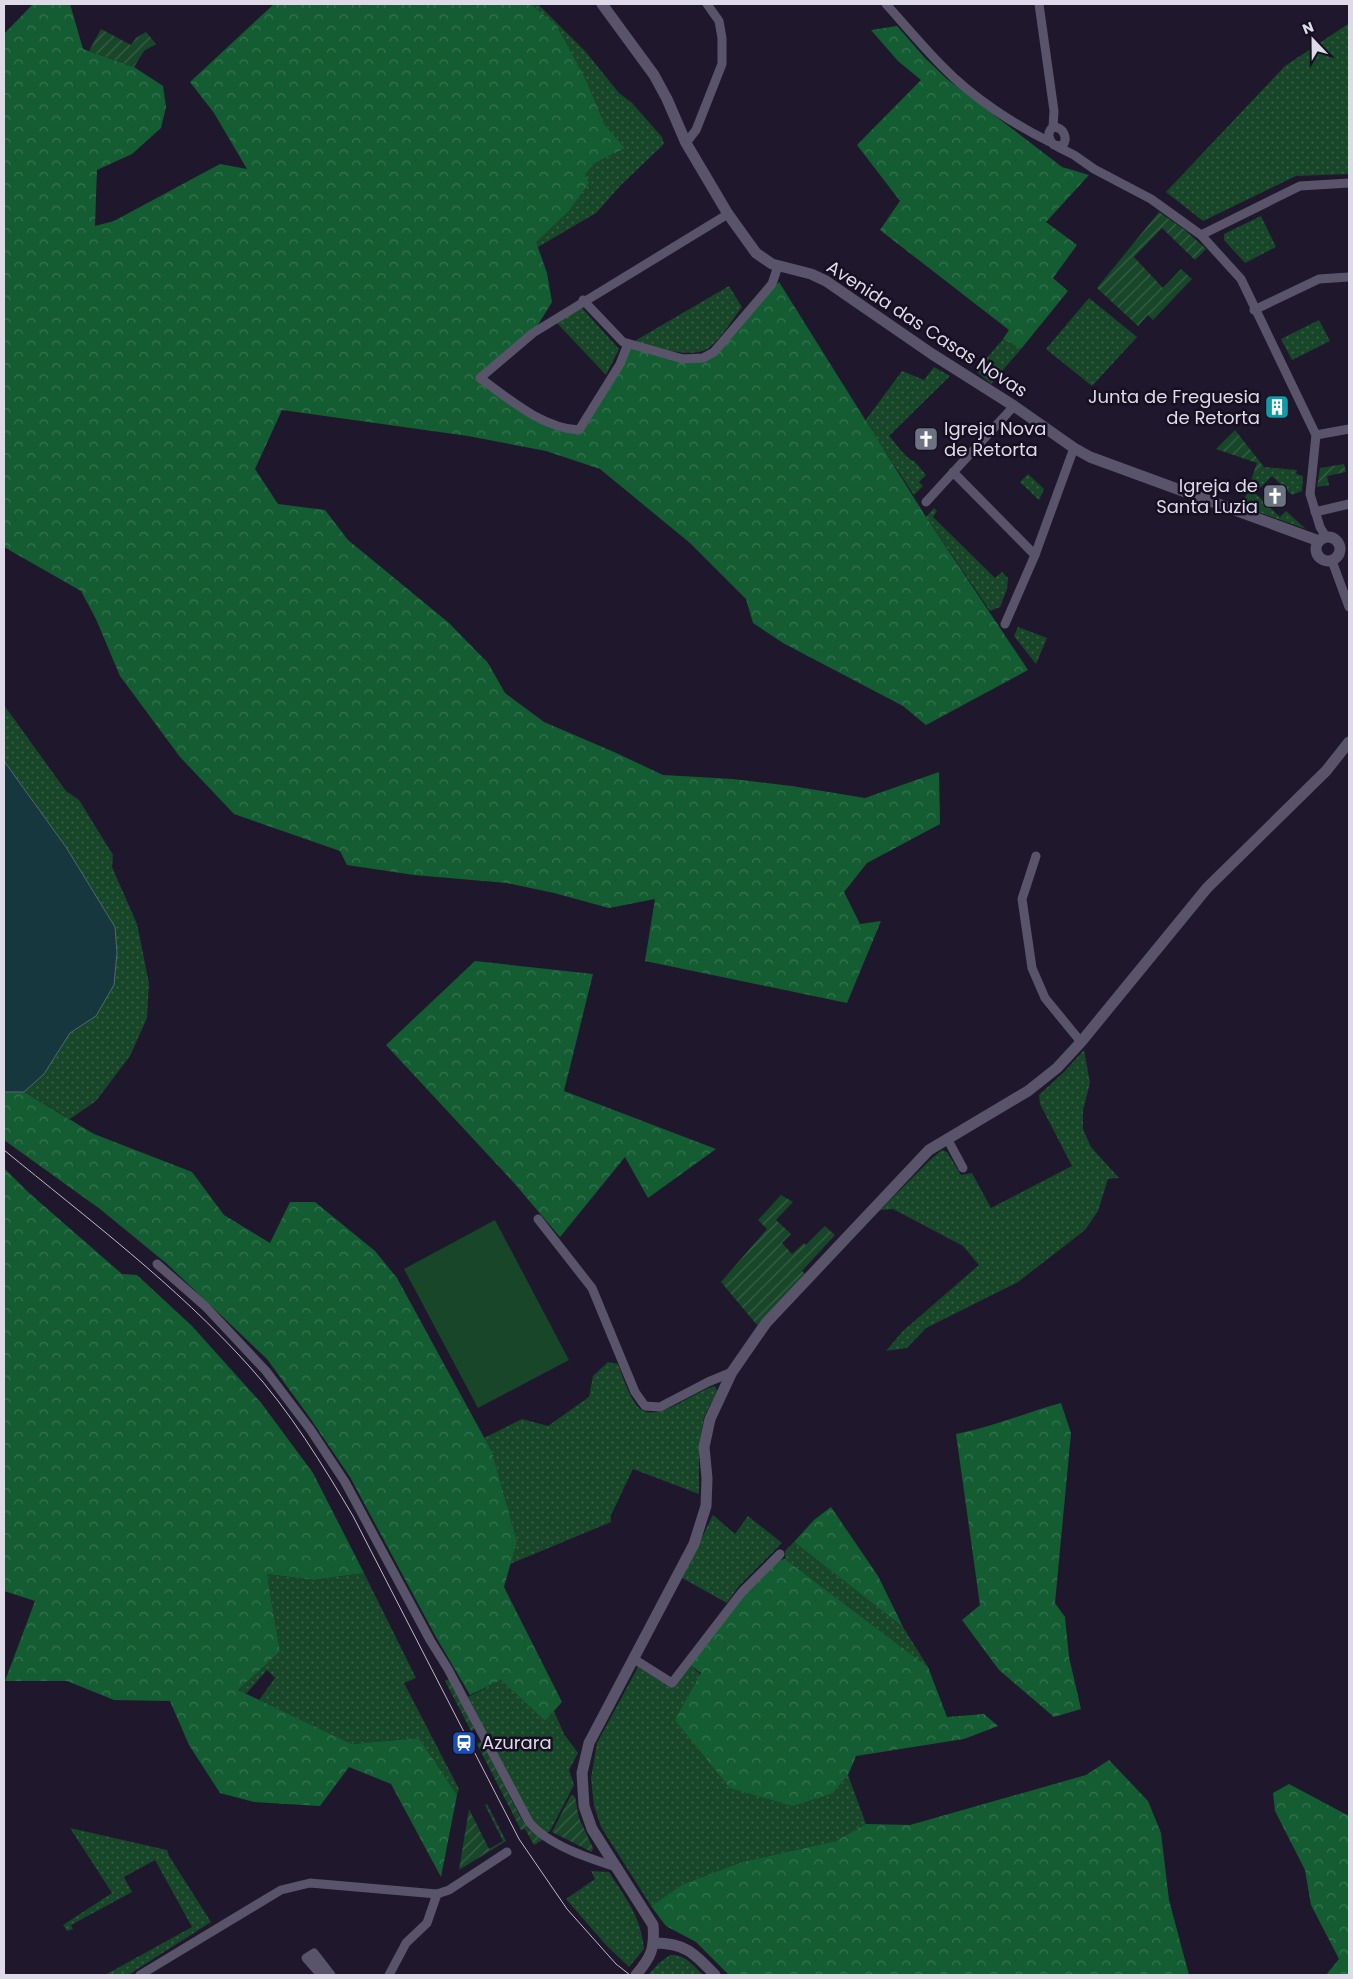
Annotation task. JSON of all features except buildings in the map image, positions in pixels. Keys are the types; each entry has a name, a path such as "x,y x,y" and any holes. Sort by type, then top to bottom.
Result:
{"street":[{"name":"Avenida das Casas Novas","path":"602,4 661,87 686,144 728,214 764,260 778,266 811,274 826,282 932,354 1014,406 1074,448 1106,464 1322,539"},
{"path":"686,144 696,130 722,64 722,38 718,22 706,4"},
{"path":"886,4 944,68 992,108 1074,155 1094,169 1151,199 1201,235 1241,279 1254,310 1316,435 1310,494 1322,539"},
{"path":"1039,4 1054,111 1074,155"},
{"path":"1054,111 1051,129 1054,144"},
{"path":"1031,132 1060,129 1064,135 1065,143 1054,144"},
{"path":"1201,235 1300,186 1349,183"},
{"path":"628,344 620,364 579,430 569,429 537,417 480,378 533,332 728,214"},
{"path":"583,300 623,342 684,359 703,358 717,349 772,284 778,266"},
{"path":"1254,310 1320,278 1349,277"},
{"path":"926,502 1014,406"},
{"path":"1316,435 1349,429"},
{"path":"1005,624 1035,555 1074,448"},
{"path":"953,472 1035,555"},
{"path":"1315,512 1349,504"},
{"path":"1330,537 1337,540 1345,550 1332,561 1324,561 1318,556 1316,548 1322,539 1330,537"},
{"path":"1332,561 1349,607"},
{"path":"636,1975 648,1958 655,1943 653,1925 592,1830 584,1806 582,1773 589,1743 694,1544 706,1506 707,1478 704,1447 710,1418 732,1372 766,1324 929,1150 1028,1091 1057,1068 1081,1042 1207,888 1326,771 1349,742"},
{"path":"1036,856 1022,899 1032,968 1045,998 1081,1042"},
{"path":"948,1140 963,1168"},
{"path":"538,1219 592,1288 635,1392 645,1406 660,1407 732,1372"},
{"path":"158,1264 205,1306 266,1371 310,1429 345,1482 430,1640 448,1669 529,1822 537,1832 585,1857 616,1867"},
{"path":"634,1658 672,1683 742,1592 780,1554"},
{"path":"140,1975 281,1890 310,1883 437,1894 449,1890 507,1852"},
{"path":"389,1975 406,1943 427,1923 437,1894"},
{"path":"655,1943 680,1946 692,1951 715,1975"},
{"path":"321,1975 306,1958 314,1953 331,1975"}],"green space":[{"path":"33,4 70,4 83,49 134,67 163,86 166,107 161,128 132,154 97,170 95,226 114,221 220,164 247,169 214,113 190,82 274,4 530,4 556,25 586,80 605,125 625,148 595,163 585,175 589,183 568,212 536,242 547,273 552,302 533,333 481,378 537,417 579,430 628,344 703,358 717,349 779,282 926,517 1028,670 926,725 903,706 783,643 753,623 746,599 690,543 600,469 546,451 468,436 282,410 255,469 278,504 325,510 348,540 449,623 488,663 505,693 544,722 663,775 733,779 865,798 939,772 940,824 867,863 844,892 860,924 881,921 847,1003 645,961 655,899 609,908 507,883 414,875 347,865 340,851 234,814 180,757 120,676 96,619 81,591 4,547 4,34"},
{"path":"530,4 538,4 585,51 619,93 632,103 662,137 664,144 621,185 596,213 538,247 535,242 568,212 585,175 595,163 625,148 605,125 586,80"},
{"path":"1348,24 1349,174 1296,176 1203,221 1166,192 1285,66"},
{"path":"897,26 925,58 947,79 1062,167 1089,175 1046,222 1077,245 1053,278 1068,291 1021,349 1003,339 1009,330 880,230 900,201 857,145 921,80 898,61 871,30"},
{"path":"101,29 131,45 136,38 146,32 156,44 144,51 134,67 89,51"},
{"path":"1159,212 1185,230 1206,249 1195,260 1162,228 1134,257 1163,288 1181,269 1192,279 1153,320 1148,315 1138,326 1097,288"},
{"path":"1261,216 1276,247 1245,263 1224,240 1224,234"},
{"path":"729,286 742,307 723,334 710,347 703,351 684,353 633,342"},
{"path":"1089,298 1137,337 1092,386 1046,349"},
{"path":"581,307 619,349 606,375 556,322"},
{"path":"1319,320 1330,341 1292,360 1281,339"},
{"path":"1003,339 1021,349 991,384 976,371"},
{"path":"934,367 950,376 889,436 904,454 914,461 926,475 919,482 923,486 914,495 865,421 902,371 924,380"},
{"path":"1235,430 1264,467 1256,477 1247,501 1244,500 1257,463 1216,449"},
{"path":"1344,464 1346,472 1327,476 1329,485 1317,487 1320,468"},
{"path":"1264,467 1297,470 1296,474 1303,476 1302,491 1292,495 1272,476 1255,493 1280,517 1286,511 1306,529 1244,507 1256,477"},
{"path":"1028,474 1044,489 1039,500 1020,482"},
{"path":"934,508 937,511 933,517 995,578 1002,572 1008,578 1007,589 1000,607 990,611 926,517"},
{"path":"1018,627 1047,638 1036,664 1014,636"},
{"path":"4,705 66,791 79,800 113,855 112,867 137,924 149,983 147,1018 130,1056 96,1101 70,1119 24,1092 44,1074 70,1033 96,1016 115,927 66,847 4,761"},
{"path":"475,961 593,974 564,1091 716,1149 648,1198 625,1157 560,1237 515,1184 386,1045"},
{"path":"1084,1050 1090,1083 1083,1110 1083,1129 1091,1147 1119,1178 1108,1179 1098,1211 1085,1230 1018,1282 926,1328 907,1348 886,1351 903,1331 979,1265 963,1246 893,1209 880,1210 942,1150 947,1152 961,1175 972,1173 991,1208 1072,1166 1040,1104 1039,1095"},
{"path":"4,1092 24,1092 94,1134 192,1172 224,1215 270,1243 290,1202 315,1202 375,1251 397,1278 492,1452 517,1541 504,1587 562,1702 545,1721 501,1680 470,1695 436,1637 350,1477 267,1359 166,1263 100,1209 4,1140"},
{"path":"4,1168 28,1192 122,1274 137,1275 192,1326 262,1404 313,1473 364,1573 314,1580 267,1574 280,1651 238,1690 352,1744 419,1738 457,1795 441,1877 391,1784 349,1767 320,1806 254,1802 220,1793 189,1745 170,1701 114,1700 67,1681 5,1681 35,1601 4,1591"},
{"path":"781,1195 793,1202 776,1220 791,1234 782,1243 792,1254 804,1243 806,1245 825,1226 835,1235 802,1271 805,1274 757,1325 721,1282 767,1229 758,1220"},
{"path":"495,1220 569,1360 478,1408 404,1269"},
{"path":"608,1362 618,1364 627,1389 635,1403 642,1410 651,1412 662,1411 715,1386 717,1391 704,1417 699,1446 699,1494 633,1469 611,1515 611,1522 510,1564 517,1541 492,1452 484,1438 522,1419 548,1426 589,1397 593,1376"},
{"path":"1061,1403 1071,1433 1055,1603 1065,1617 1069,1657 1081,1709 1054,1717 999,1670 962,1620 980,1605 956,1434 983,1428"},
{"path":"831,1507 878,1576 903,1627 794,1542 814,1520"},
{"path":"713,1515 735,1534 748,1516 782,1543 738,1587 727,1603 682,1578"},
{"path":"794,1542 903,1627 928,1667 785,1559 785,1551"},
{"path":"785,1559 928,1667 947,1717 984,1714 998,1726 964,1739 856,1756 848,1775 833,1793 793,1806 730,1788 675,1720 701,1673 690,1665 744,1594 778,1560"},
{"path":"364,1573 416,1678 404,1683 459,1789 457,1795 419,1738 352,1744 259,1700 275,1678 267,1670 246,1694 238,1690 280,1650 267,1574 314,1580"},
{"path":"690,1665 833,1793 848,1775 866,1824 836,1841 742,1862 683,1884 651,1906 601,1827 594,1806 591,1778 597,1743 638,1667 673,1688"},
{"path":"449,1679 475,1729 471,1731 445,1681"},
{"path":"501,1680 545,1721 554,1711 564,1734 578,1753 569,1770 574,1785 550,1831 546,1833 530,1818 468,1697"},
{"path":"478,1735 521,1818 529,1830 544,1839 534,1845 525,1829 521,1830 477,1744 481,1741"},
{"path":"1109,1760 1148,1801 1161,1833 1169,1900 1189,1975 729,1975 696,1942 666,1926 651,1906 683,1884 742,1862 836,1841 866,1824 910,1825 1086,1775"},
{"path":"1289,1784 1349,1816 1349,1975 1326,1975 1339,1959 1311,1905 1305,1870 1275,1811 1273,1793"},
{"path":"571,1795 575,1797 579,1818 593,1848 592,1852 552,1832"},
{"path":"487,1804 506,1841 459,1870 469,1809 489,1849 503,1841 485,1805"},
{"path":"70,1828 167,1850 211,1922 128,1975 105,1975 192,1927 155,1860 124,1877 132,1892 71,1925 73,1929 67,1931 63,1925 112,1893"},
{"path":"591,1871 609,1872 627,1900 640,1927 644,1949 629,1967 606,1945 566,1899 595,1879"},
{"path":"670,1955 684,1958 703,1975 648,1975"}],"shaded area":[{"path":"4,761 66,847 115,927 117,953 114,985 96,1016 70,1033 44,1074 24,1092 4,1092"}],"tram line":[{"path":"4,1150 162,1280 221,1336 278,1401 317,1458 353,1516 519,1839 567,1909 616,1964 630,1975"}],"place":[{"name":"Junta de Freguesia de Retorta","path":"1277,407"},
{"name":"Igreja Nova de Retorta","path":"926,439"},
{"name":"Igreja de Santa Luzia","path":"1275,496"},
{"name":"Azurara","path":"464,1743"}]}
